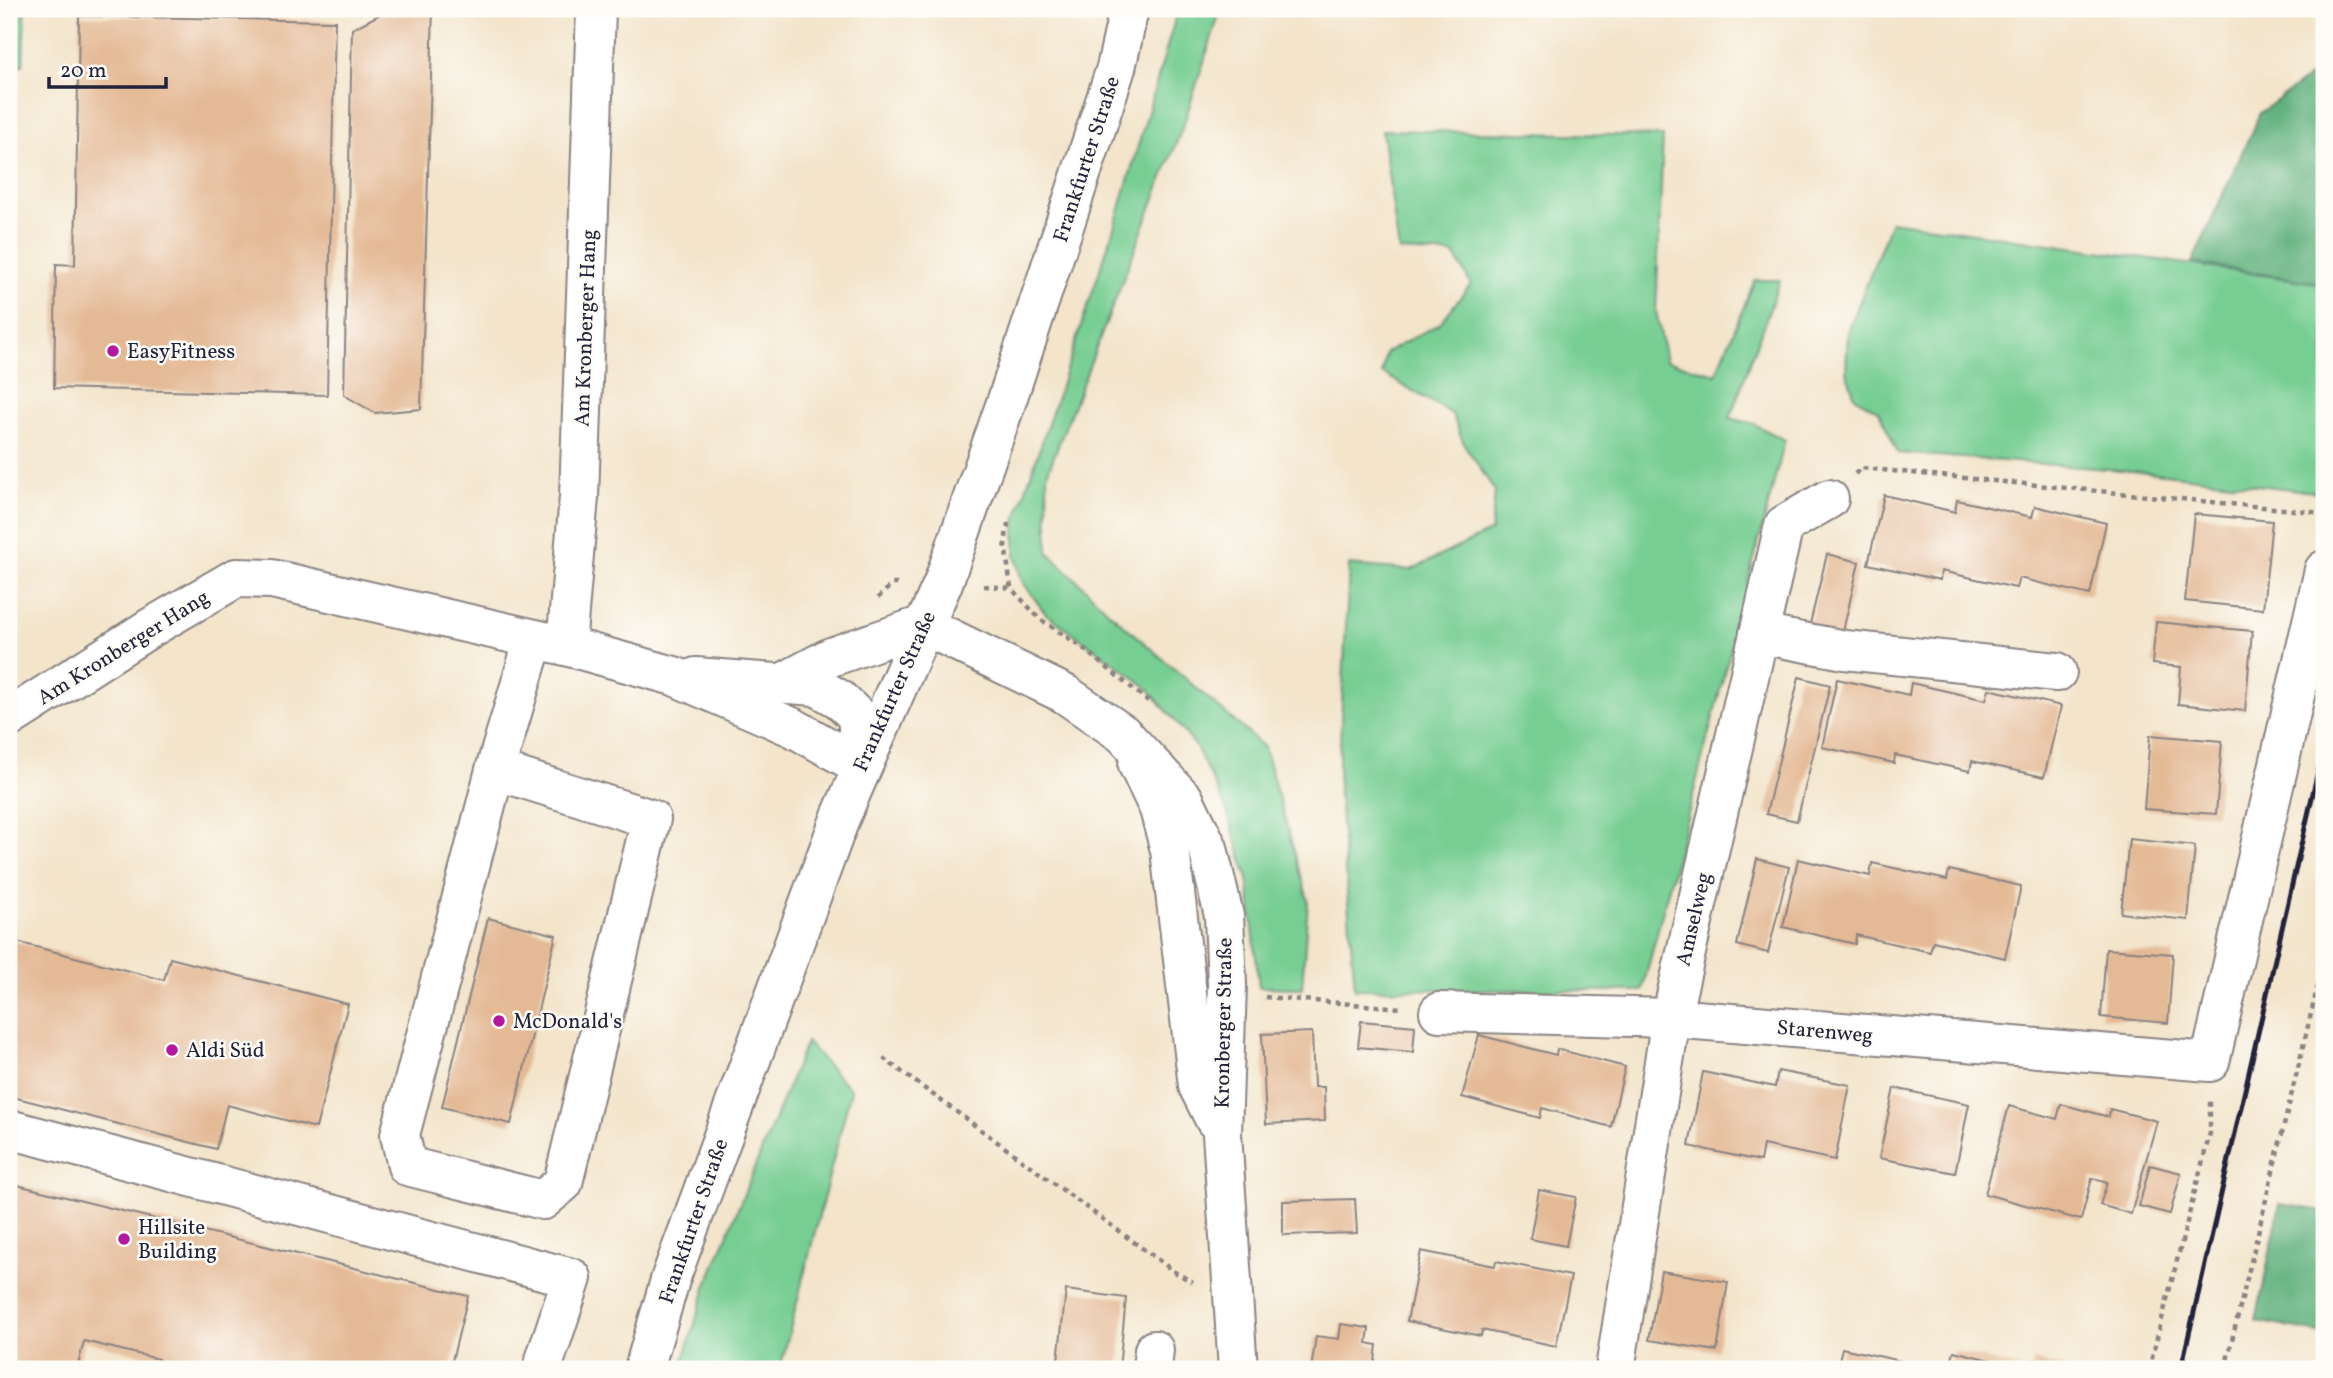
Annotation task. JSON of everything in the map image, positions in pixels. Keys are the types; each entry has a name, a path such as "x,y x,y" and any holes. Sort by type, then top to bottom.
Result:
{"street":[{"name":"Am Kronberger Hang","path":"550,642 579,497 596,9"},
{"name":"Frankfurter Straße","path":"644,1369 671,1277 861,766 943,583 1008,397 1116,68 1129,9"},
{"name":"Amselweg","path":"1615,1369 1671,1018 1784,525 1829,499"},
{"path":"2210,1062 2324,570"},
{"name":"Am Kronberger Hang","path":"9,718 150,628 236,578 272,579 550,642 674,676 794,728 861,766"},
{"path":"786,681 831,657 923,625"},
{"name":"Kronberger Straße","path":"923,625 1065,694 1123,734 1184,799 1209,848 1224,916 1227,985 1222,1134 1238,1369"},
{"path":"1759,634 1845,650 2057,672"},
{"path":"495,770 651,819 562,1183 543,1200 407,1166 400,1135 495,770 550,642"},
{"name":"Am Kronberger Hang","path":"674,676 786,681 816,686 839,699 857,716 861,766"},
{"name":"Starenweg","path":"1439,1012 1671,1018 2210,1062"},
{"path":"9,1129 572,1278 542,1369"}],"path":[{"path":"1829,499 1861,468 2324,513"},
{"path":"1009,518 1005,544 1011,587 1040,619 1083,648 1149,702"},
{"path":"2225,1369 2324,960"},
{"path":"1264,996 1439,1012"},
{"path":"883,1058 1175,1273 1234,1304"},
{"path":"2149,1369 2210,1133 2210,1062"}],"green space":[{"path":"9,9 25,9 23,65 9,66"},
{"path":"1178,9 1221,9 1183,126 1047,474 1048,552 1109,612 1264,747 1308,900 1302,988 1259,987 1248,879 1226,808 1195,745 1147,687 1045,613 1022,581 1015,555 1015,522 1116,222"},
{"path":"2324,66 2324,284 2192,263 2260,113"},
{"path":"1382,130 1663,136 1656,311 1666,361 1716,374 1755,280 1780,280 1730,418 1754,424 1785,440 1642,991 1355,989 1338,782 1349,565 1411,570 1491,531 1495,491 1464,444 1452,414 1382,373 1386,353 1440,323 1471,284 1454,254 1399,251"},
{"path":"1891,221 2324,284 2324,493 2147,472 1898,453 1879,412 1855,397 1846,371 1848,332"},
{"path":"806,1042 851,1090 780,1369 681,1369 706,1287"},
{"path":"2280,1204 2324,1211 2324,1334 2256,1321"}],"building":[{"path":"433,9 421,409 375,413 344,395 352,29 388,10"},
{"path":"79,16 335,21 327,395 54,388 56,264 75,265"},
{"path":"1884,495 1955,512 1957,500 2032,517 2035,506 2106,523 2090,595 2019,578 2016,588 1941,571 1940,580 1868,564"},
{"path":"2194,514 2272,521 2263,609 2185,601"},
{"path":"1827,554 1859,562 1841,640 1808,632"},
{"path":"2156,622 2252,631 2245,711 2178,704 2181,667 2152,664"},
{"path":"1799,677 1830,685 1797,821 1766,814"},
{"path":"1837,679 1909,695 1911,683 1986,700 1989,689 2061,706 2044,777 1972,761 1970,771 1895,755 1894,763 1822,747"},
{"path":"2150,735 2222,741 2216,814 2144,809"},
{"path":"2129,839 2195,846 2188,920 2121,913"},
{"path":"1757,859 1789,867 1768,953 1737,945"},
{"path":"1798,859 1870,876 1872,863 1947,880 1949,870 2021,886 2005,958 1933,941 1930,952 1856,935 1855,944 1783,927"},
{"name":"McDonald's","path":"488,918 556,935 511,1124 442,1107"},
{"name":"Aldi Süd","path":"9,940 164,980 170,958 348,1004 316,1128 227,1105 216,1149 9,1096"},
{"path":"2106,949 2173,954 2168,1023 2101,1017"},
{"path":"1361,1021 1415,1026 1413,1052 1358,1047"},
{"path":"1312,1032 1314,1087 1324,1087 1325,1121 1266,1124 1262,1034"},
{"path":"1479,1035 1556,1055 1557,1049 1625,1067 1611,1127 1542,1108 1540,1118 1462,1097"},
{"path":"1778,1071 1850,1085 1835,1160 1763,1145 1760,1161 1689,1146 1703,1072 1775,1087"},
{"path":"1894,1088 1969,1104 1955,1173 1879,1158"},
{"path":"2061,1104 2109,1117 2110,1109 2157,1121 2131,1214 2100,1205 2107,1183 2092,1178 2081,1220 1985,1194 2009,1106 2057,1119"},
{"path":"2150,1165 2181,1173 2170,1214 2139,1206"},
{"name":"Hillsite Building","path":"9,1183 468,1296 450,1369 155,1369 158,1359 84,1341 77,1369 9,1369"},
{"path":"1539,1190 1576,1197 1566,1246 1530,1239"},
{"path":"1355,1199 1357,1233 1283,1235 1283,1201"},
{"path":"1421,1251 1495,1266 1496,1261 1571,1276 1556,1346 1482,1330 1481,1336 1407,1321"},
{"path":"1661,1271 1728,1282 1717,1351 1649,1340"},
{"path":"1066,1290 1126,1298 1119,1369 1057,1369"},
{"path":"1341,1324 1369,1328 1367,1343 1377,1345 1374,1369 1311,1369 1316,1336 1339,1339"},
{"path":"1842,1348 1914,1364 1912,1369 1837,1369"},
{"path":"1954,1351 2021,1368 2021,1369 1949,1369"},
{"path":"2033,1360 2064,1368 2064,1369 2030,1369"}],"railway":[{"path":"2181,1369 2324,745"}],"place":[{"name":"EasyFitness","path":"113,351"},
{"name":"McDonald's","path":"499,1021"},
{"name":"Aldi Süd","path":"172,1050"},
{"name":"Hillsite Building","path":"124,1239"}]}
